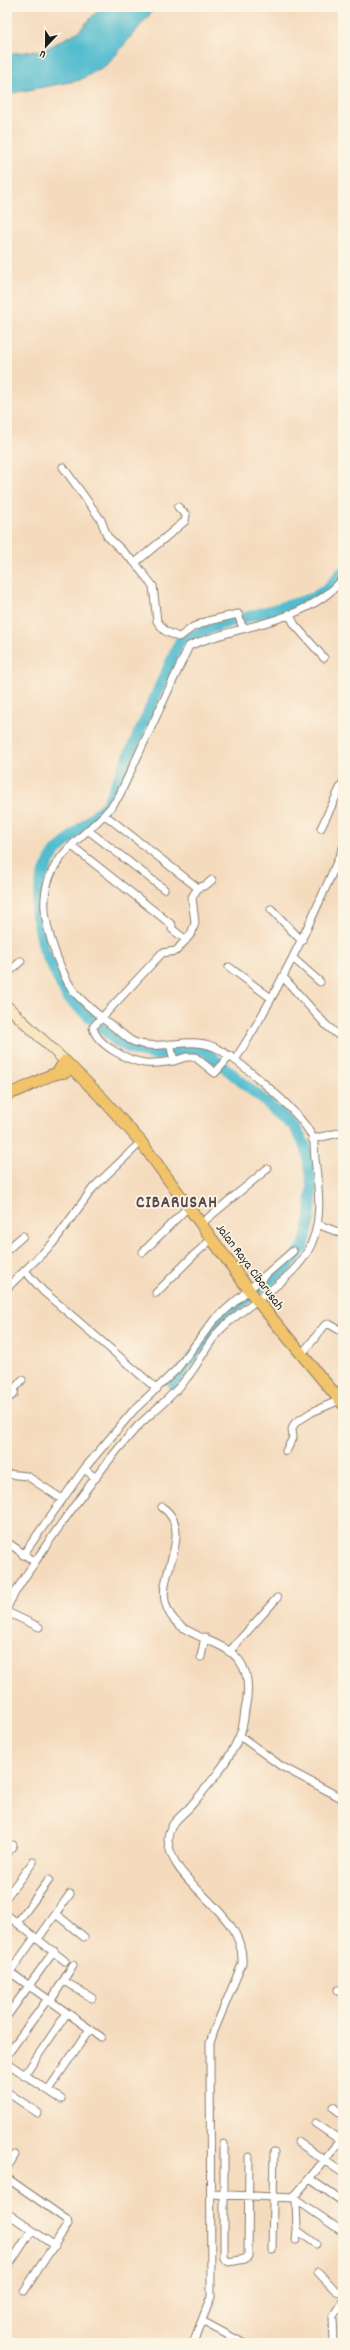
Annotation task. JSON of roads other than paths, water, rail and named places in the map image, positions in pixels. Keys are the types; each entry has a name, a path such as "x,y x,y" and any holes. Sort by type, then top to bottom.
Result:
{"main road":[{"name":"Jalan Raya Cibarusah","path":"65,1061 103,1099 140,1142 202,1223 252,1294 341,1402"},
{"path":"58,1072 65,1061"},
{"path":"7,1094 23,1090 58,1072 75,1071"}],"street":[{"path":"63,467 101,520 107,536 135,563 153,586 159,625 171,634 181,636 193,627 208,621 239,614 242,626"},
{"path":"135,563 185,521 186,515 178,507"},
{"path":"7,1608 34,1562 95,1478 147,1415 158,1394 177,1369 216,1325 252,1294 302,1260 310,1245 317,1224 319,1187 312,1139 285,1104 233,1058 202,1042 170,1046 149,1046 137,1044 99,1021 66,979 45,920 44,905 48,880 58,860 105,815 126,783 150,726 189,646 242,626 310,607 343,579"},
{"path":"289,614 324,658"},
{"path":"322,828 343,782"},
{"path":"105,815 198,888"},
{"path":"89,831 164,889"},
{"path":"72,846 172,925 172,930 186,940"},
{"path":"212,880 206,886 198,888 192,898 194,928 186,940 172,953 162,953 99,1021 94,1031 105,1044 119,1053 145,1063 195,1057 216,1073 225,1063 233,1058 263,1016 284,978 343,848"},
{"path":"334,870 343,866"},
{"path":"271,909 302,941"},
{"path":"294,958 320,982"},
{"path":"7,974 21,961"},
{"path":"229,966 272,998"},
{"path":"284,978 326,1025 343,1039"},
{"path":"7,1006 65,1061"},
{"path":"170,1046 173,1060"},
{"path":"312,1139 343,1132"},
{"path":"7,1288 53,1243 93,1188 140,1142"},
{"path":"202,1223 267,1169"},
{"path":"142,1252 189,1206"},
{"path":"317,1224 343,1234"},
{"path":"7,1250 23,1236"},
{"path":"156,1293 189,1259 212,1239"},
{"path":"23,1555 62,1499 138,1406 185,1380 216,1325 252,1294 266,1276 293,1251"},
{"path":"25,1271 43,1291 158,1394"},
{"path":"302,1354 325,1325 329,1324 343,1332"},
{"path":"7,1400 14,1394 15,1388 22,1380"},
{"path":"286,1451 292,1438 292,1429 295,1423 312,1412 341,1402"},
{"path":"138,1406 147,1415"},
{"path":"85,1470 95,1478"},
{"path":"7,1474 27,1476 62,1499"},
{"path":"162,1507 172,1517 175,1530 172,1562 165,1584 167,1607 175,1620 181,1626 203,1642 229,1652 242,1663 248,1680 247,1703 240,1736 225,1761 206,1787 174,1823 169,1834 170,1847 177,1863 199,1891 228,1921 236,1933 243,1953 242,1964 210,2043 211,2297 193,2343"},
{"path":"7,1542 34,1562"},
{"path":"229,1652 277,1598"},
{"path":"7,1612 39,1627"},
{"path":"201,1657 203,1642"},
{"path":"240,1736 286,1769 343,1799"},
{"path":"7,1854 14,1845"},
{"path":"7,1896 33,1862"},
{"path":"17,1923 49,1880"},
{"path":"70,1894 37,1938 8,1971 101,2037"},
{"path":"56,1914 84,1937"},
{"path":"7,1915 65,1960"},
{"path":"7,2016 54,1951"},
{"path":"7,2056 49,2001 73,1965"},
{"path":"64,1980 92,1998"},
{"path":"24,2076 67,2013"},
{"path":"48,2090 90,2029"},
{"path":"7,2064 61,2099"},
{"path":"7,2092 38,2113"},
{"path":"333,2107 343,2115"},
{"path":"296,2240 297,2230 295,2199 342,2140 315,2123"},
{"path":"298,2142 343,2173"},
{"path":"224,2144 224,2258 229,2262 245,2259 248,2256 247,2196 249,2157"},
{"path":"272,2250 274,2152"},
{"path":"7,2168 16,2155"},
{"path":"7,2178 67,2220 68,2226 24,2291"},
{"path":"310,2179 343,2202"},
{"path":"211,2194 295,2199 343,2232"},
{"path":"8,2214 55,2246"},
{"path":"7,2268 32,2230"},
{"path":"297,2230 316,2244"},
{"path":"318,2272 335,2290 343,2294"},
{"path":"334,2343 333,2316 343,2301"},
{"path":"202,2321 243,2343"}],"water":[{"path":"101,7 156,7 108,64 80,80 7,94 7,54 44,50 79,31"}],"waterway":[{"path":"173,1384 220,1320 288,1266 304,1246 310,1220 312,1189 306,1147 294,1126 205,1051 194,1049 156,1055 136,1051 118,1043 67,997 44,950 36,912 42,877 55,852 107,804 180,641 219,625 313,598 327,589 343,571"}],"district":[{"name":"CIBARUSAH","path":"177,1201"}]}
